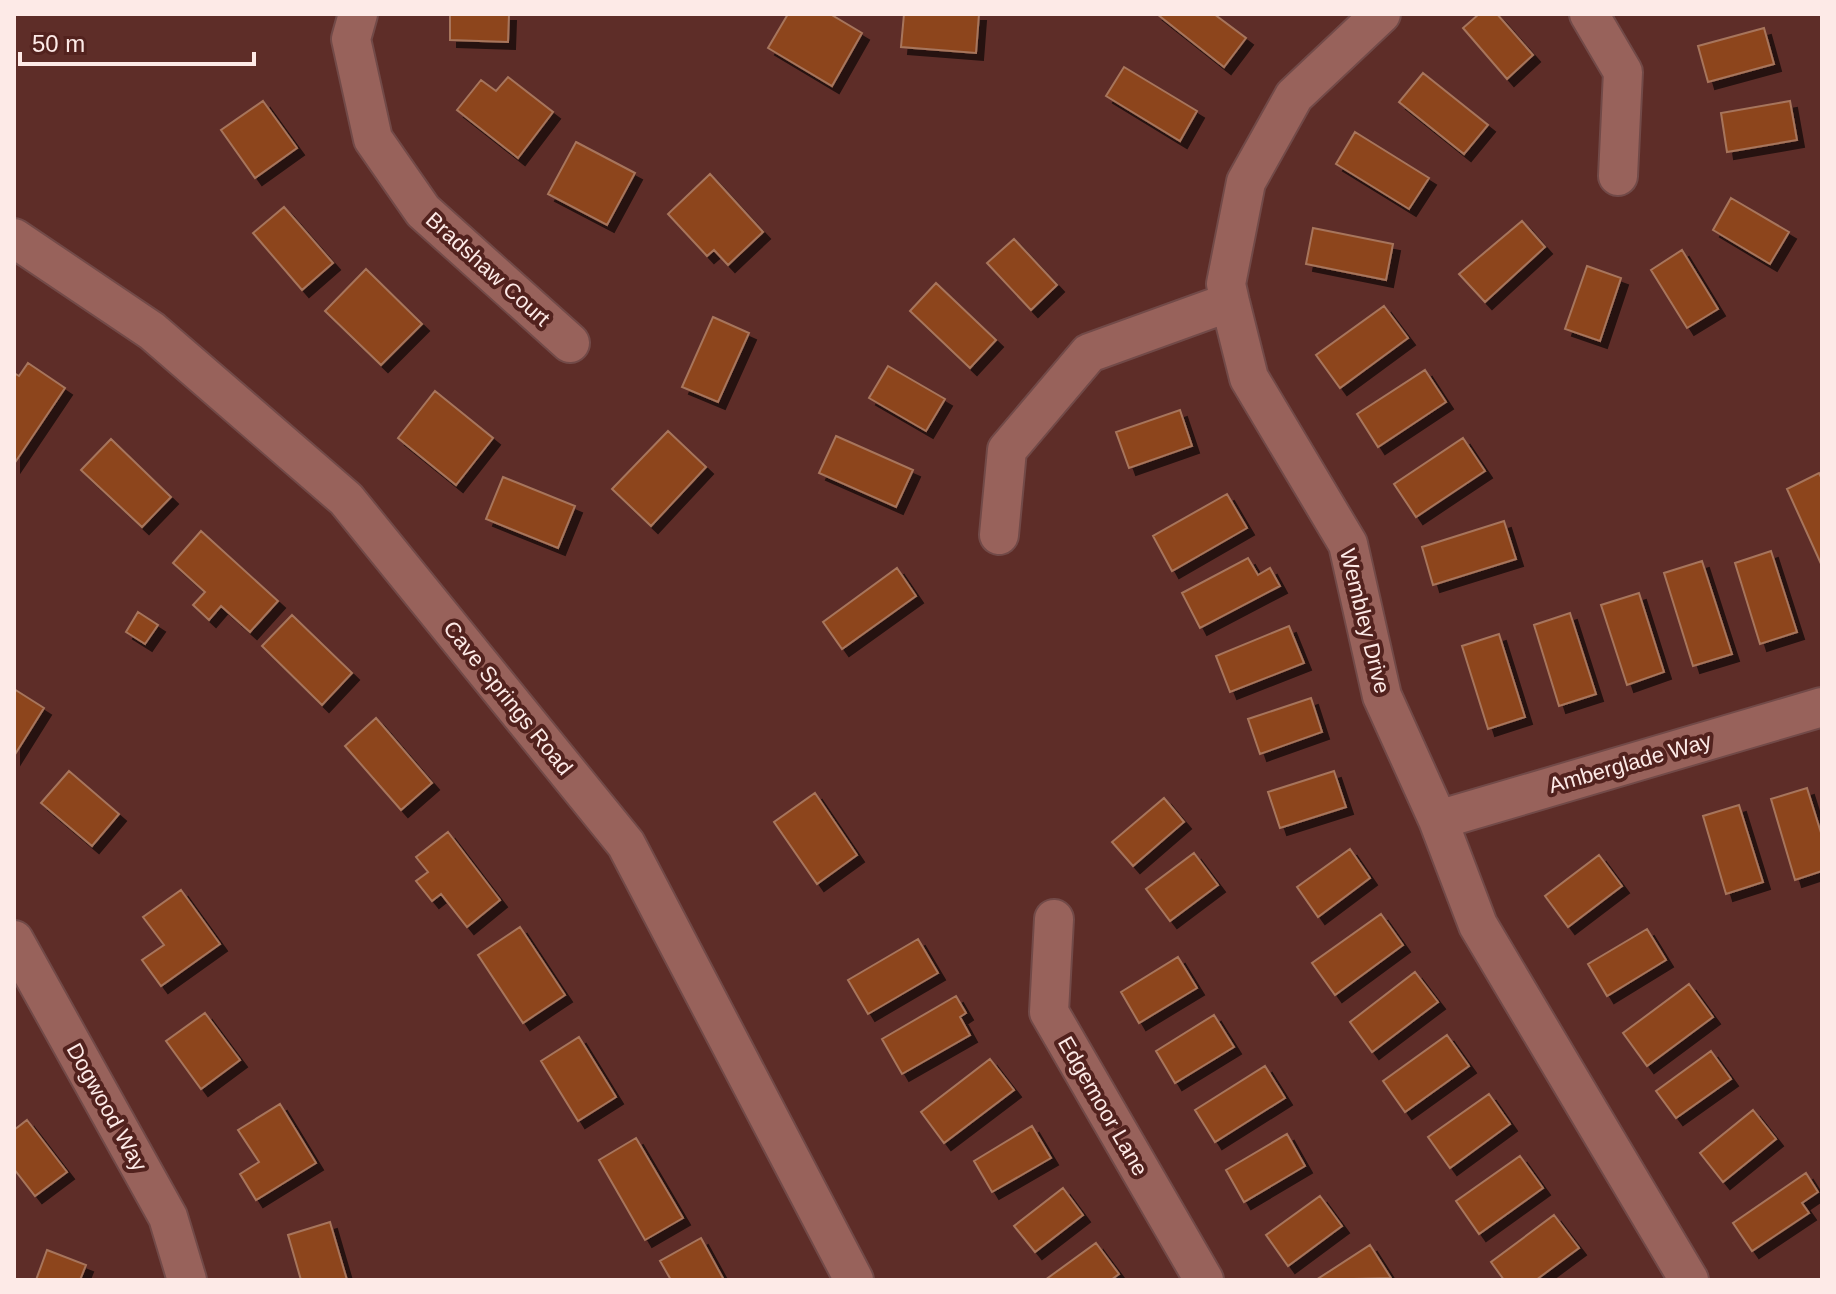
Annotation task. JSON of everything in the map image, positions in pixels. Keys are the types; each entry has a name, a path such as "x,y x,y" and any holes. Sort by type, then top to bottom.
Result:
{"street":[{"name":"Bradshaw Court","path":"358,14 351,39 373,139 423,211 570,343"},
{"name":"Wembley Drive","path":"1381,14 1294,96 1246,182 1226,284 1230,302 1249,378 1348,544 1382,696 1438,820 1478,925 1689,1280"},
{"path":"1589,14 1623,72 1618,176"},
{"name":"Cave Springs Road","path":"14,238 152,331 346,499 626,844 854,1280"},
{"path":"999,535 1007,450 1089,353 1230,302"},
{"name":"Amberglade Way","path":"1438,820 1822,707"},
{"name":"Edgemoor Lane","path":"1054,919 1049,1012 1204,1280"},
{"name":"Dogwood Way","path":"14,940 168,1217 187,1280"}],"building":[{"path":"450,14 509,14 508,42 450,40"},
{"path":"788,14 830,14 862,33 832,86 768,48"},
{"path":"904,14 979,14 976,53 901,47"},
{"path":"1157,14 1214,14 1246,38 1224,67"},
{"path":"1479,14 1497,14 1533,55 1507,79 1463,28"},
{"path":"1764,28 1774,64 1708,82 1698,46"},
{"path":"1124,67 1197,111 1180,141 1106,96"},
{"path":"1423,73 1488,125 1464,154 1399,102"},
{"path":"508,77 553,112 518,158 457,110 481,80 496,91"},
{"path":"263,101 297,148 255,178 221,130"},
{"path":"1790,101 1797,140 1727,152 1721,113"},
{"path":"1355,132 1429,178 1409,209 1336,164"},
{"path":"576,142 635,173 607,225 548,194"},
{"path":"710,174 763,232 728,265 714,250 707,256 668,214"},
{"path":"1731,198 1789,232 1770,264 1713,230"},
{"path":"284,207 333,263 302,290 253,233"},
{"path":"1522,221 1545,247 1485,302 1459,274"},
{"path":"1313,228 1393,244 1386,280 1306,264"},
{"path":"1014,239 1057,285 1031,310 987,263"},
{"path":"1682,250 1718,309 1687,328 1651,270"},
{"path":"1587,266 1621,278 1600,341 1565,329"},
{"path":"366,269 422,324 381,365 325,311"},
{"path":"936,283 996,340 970,368 910,311"},
{"path":"1384,306 1408,338 1340,388 1316,355"},
{"path":"713,317 749,333 718,402 682,387"},
{"path":"28,363 65,388 14,464 14,373 19,376"},
{"path":"888,366 945,399 926,431 869,398"},
{"path":"1425,370 1446,402 1378,447 1357,414"},
{"path":"435,391 493,438 456,485 398,438"},
{"path":"1180,410 1192,446 1129,468 1116,432"},
{"path":"668,431 706,467 651,526 612,489"},
{"path":"836,436 913,470 896,507 819,473"},
{"path":"1463,438 1485,471 1416,517 1394,484"},
{"path":"111,439 171,497 142,527 81,470"},
{"path":"1819,473 1822,479 1822,566 1787,489"},
{"path":"503,477 575,506 558,548 486,519"},
{"path":"1227,494 1247,528 1172,571 1153,536"},
{"path":"1504,521 1516,559 1433,585 1422,547"},
{"path":"201,531 278,601 250,632 221,606 209,620 193,605 205,592 173,563"},
{"path":"1771,551 1797,632 1760,644 1735,563"},
{"path":"1248,558 1258,575 1270,568 1280,586 1200,628 1182,593"},
{"path":"1702,561 1732,654 1693,666 1664,573"},
{"path":"897,568 916,596 842,649 823,622"},
{"path":"1639,593 1664,672 1627,685 1601,605"},
{"path":"138,612 158,625 145,644 126,632"},
{"path":"1570,613 1596,694 1559,706 1534,625"},
{"path":"292,615 352,673 322,705 262,646"},
{"path":"1289,626 1304,663 1230,692 1216,656"},
{"path":"1499,634 1525,717 1488,729 1462,646"},
{"path":"14,689 44,708 14,756"},
{"path":"1311,698 1322,732 1260,754 1248,719"},
{"path":"376,718 432,783 401,810 345,746"},
{"path":"69,771 119,814 92,846 41,803"},
{"path":"1334,771 1346,807 1280,828 1268,792"},
{"path":"1807,788 1822,836 1822,871 1795,880 1771,799"},
{"path":"815,793 857,855 817,884 774,822"},
{"path":"1164,798 1184,822 1133,866 1112,842"},
{"path":"1739,805 1763,882 1726,894 1703,816"},
{"path":"448,832 500,900 467,927 441,894 432,901 416,881 428,872 416,857"},
{"path":"1350,849 1370,878 1318,917 1297,887"},
{"path":"1194,853 1218,885 1170,921 1146,889"},
{"path":"1599,855 1622,886 1568,927 1545,896"},
{"path":"181,890 220,944 161,986 142,960 164,945 143,917"},
{"path":"1381,914 1403,945 1335,995 1312,963"},
{"path":"520,927 565,995 523,1023 478,955"},
{"path":"1647,929 1666,960 1607,996 1588,964"},
{"path":"918,939 938,973 868,1014 848,980"},
{"path":"1178,957 1197,988 1139,1023 1121,992"},
{"path":"1415,972 1438,1002 1372,1052 1350,1022"},
{"path":"1689,984 1713,1017 1647,1066 1623,1033"},
{"path":"956,996 966,1013 960,1017 970,1035 902,1074 882,1039"},
{"path":"205,1013 240,1060 201,1089 166,1041"},
{"path":"1214,1015 1234,1047 1175,1083 1156,1051"},
{"path":"1447,1035 1469,1066 1405,1112 1383,1081"},
{"path":"579,1037 616,1097 578,1121 541,1061"},
{"path":"1711,1051 1731,1079 1676,1118 1656,1091"},
{"path":"990,1059 1014,1090 944,1143 921,1112"},
{"path":"1265,1066 1285,1098 1215,1142 1195,1110"},
{"path":"1489,1094 1510,1124 1450,1168 1428,1137"},
{"path":"280,1104 316,1163 256,1200 240,1174 259,1162 238,1130"},
{"path":"1753,1110 1776,1139 1723,1182 1700,1153"},
{"path":"27,1120 67,1172 35,1196 14,1169 14,1130"},
{"path":"1032,1126 1051,1158 992,1192 974,1161"},
{"path":"1287,1134 1305,1166 1244,1202 1226,1170"},
{"path":"636,1138 683,1218 645,1240 599,1160"},
{"path":"1520,1156 1543,1188 1479,1234 1456,1201"},
{"path":"1806,1173 1818,1192 1802,1203 1809,1213 1752,1251 1733,1223"},
{"path":"1063,1188 1083,1215 1035,1252 1014,1226"},
{"path":"1320,1196 1342,1226 1288,1266 1266,1235"},
{"path":"1554,1215 1579,1248 1536,1280 1504,1280 1491,1262"},
{"path":"330,1222 347,1280 301,1280 288,1235"},
{"path":"701,1238 724,1280 671,1280 660,1261"},
{"path":"1096,1243 1119,1274 1111,1280 1045,1280"},
{"path":"1370,1245 1391,1278 1316,1280"},
{"path":"47,1250 86,1265 80,1280 36,1280"}]}
